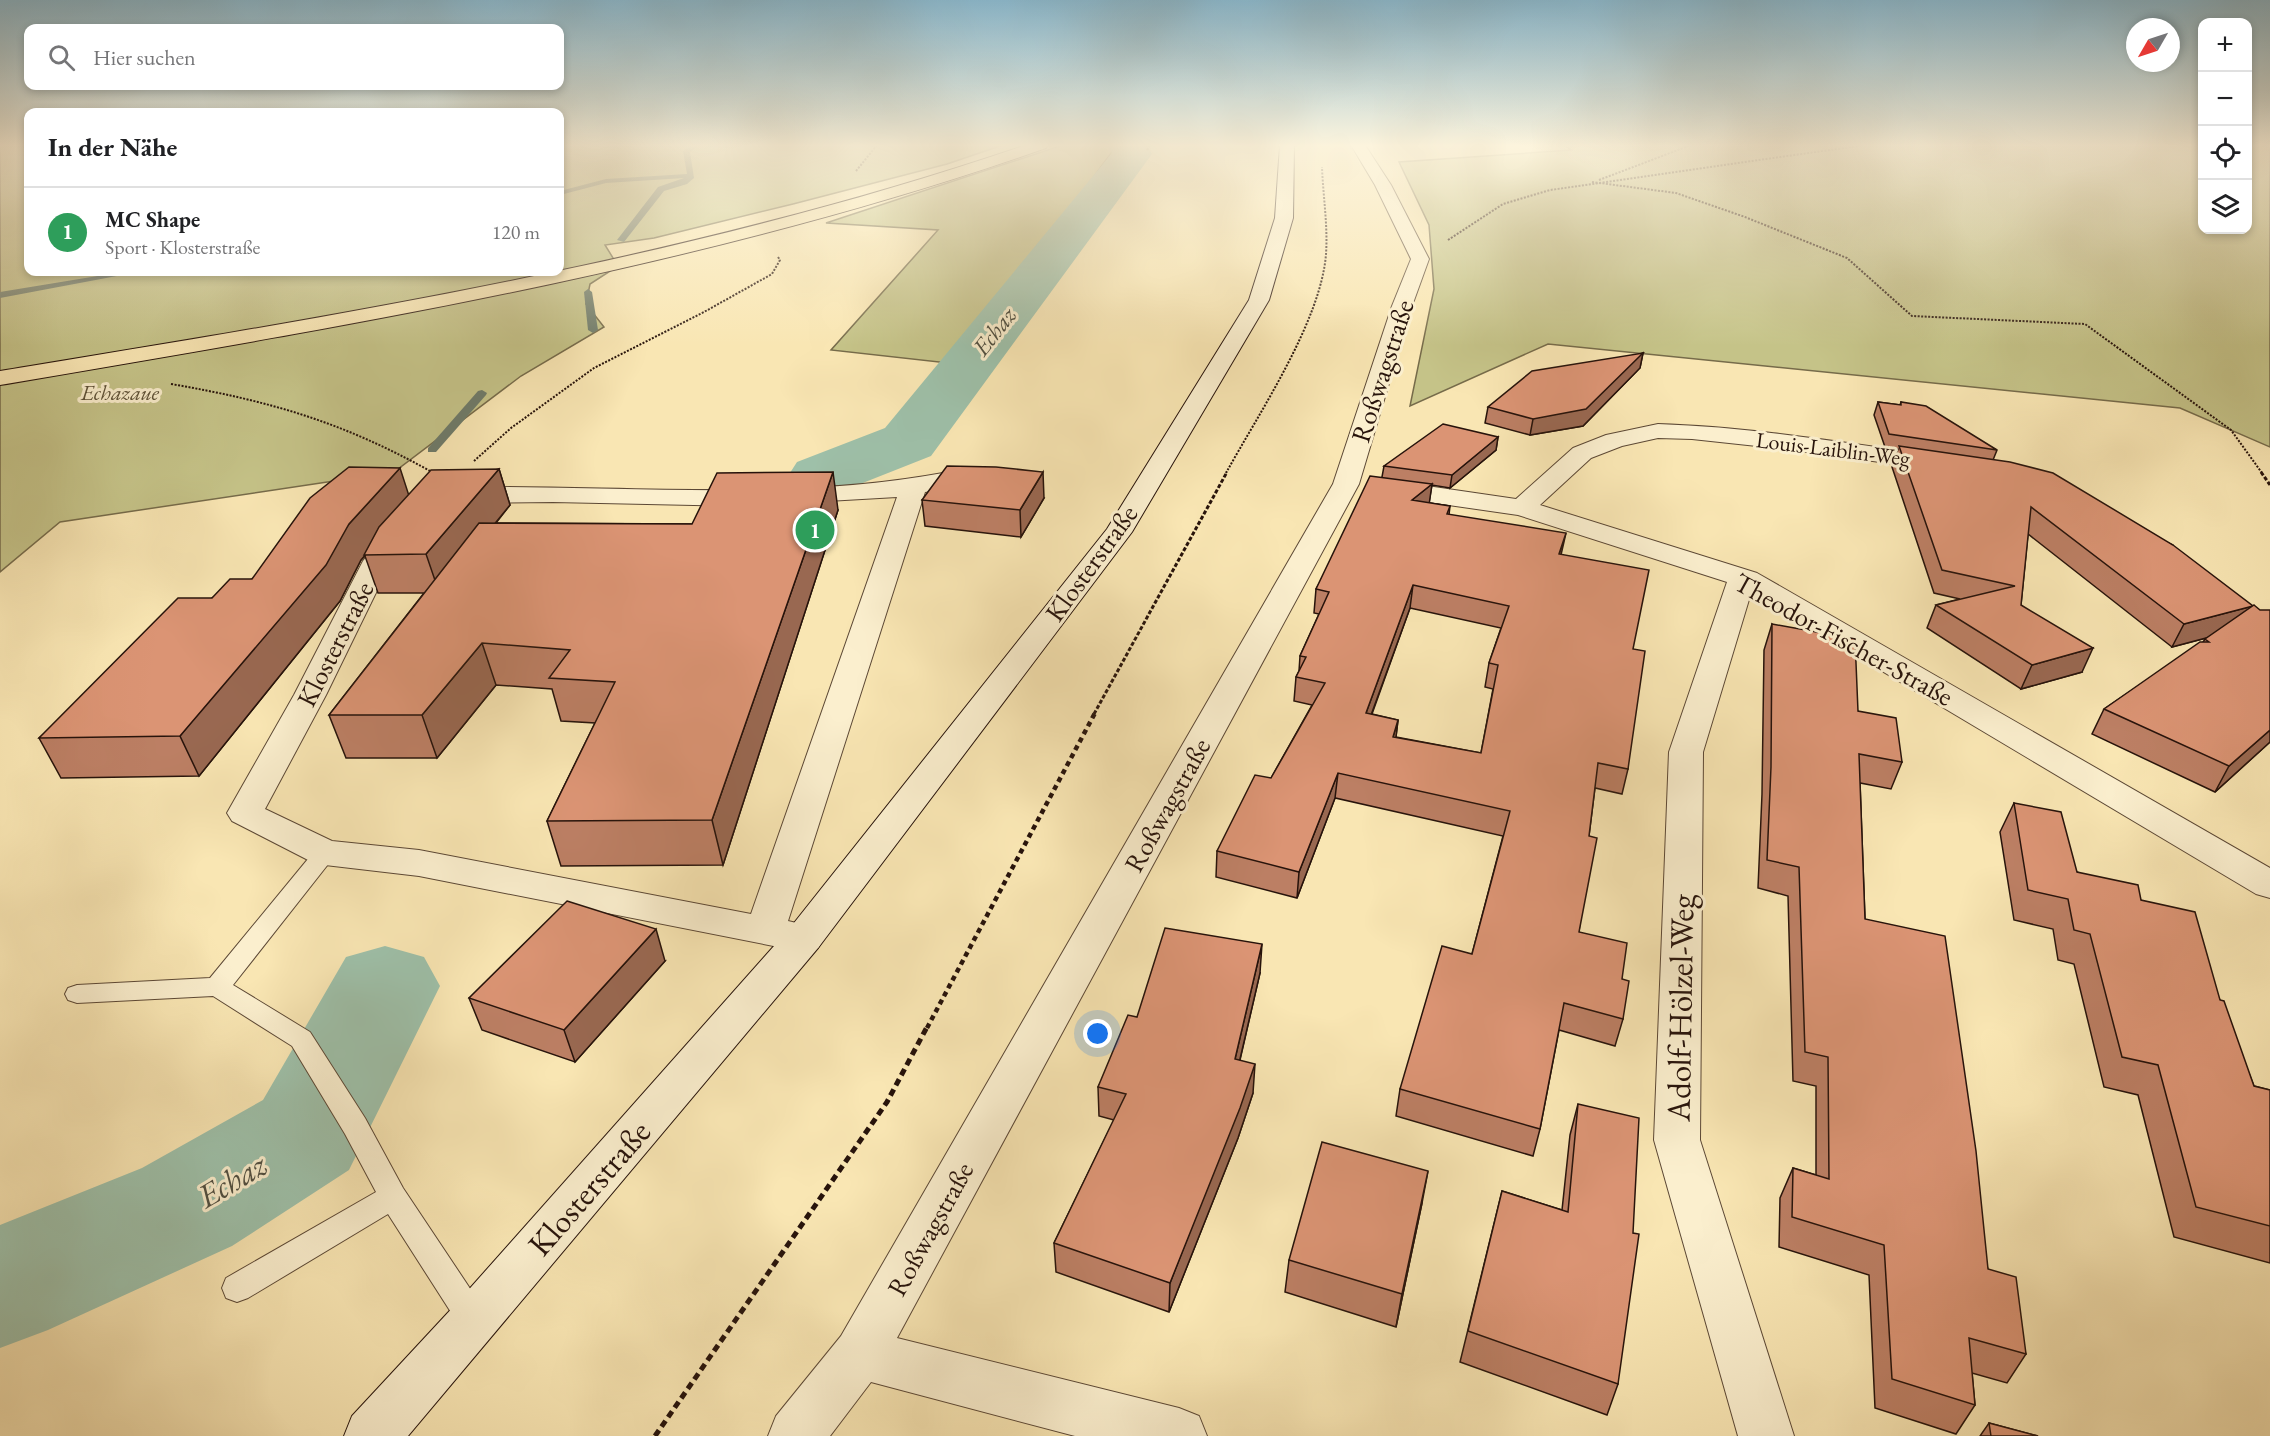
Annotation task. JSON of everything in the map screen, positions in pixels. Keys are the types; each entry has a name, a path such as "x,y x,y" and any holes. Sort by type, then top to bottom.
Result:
{"main road":[{"path":"564,274 639,259 827,212"},
{"path":"0,378 367,314 555,276"}],"street":[{"name":"Klosterstraße","path":"372,1436 474,1321 785,934 1118,532 1259,300 1284,212"},
{"path":"1397,212 1420,259"},
{"name":"Roßwagstraße","path":"796,1436 860,1354 1346,484 1402,306 1420,259"},
{"name":"Louis-Laiblin-Weg","path":"1522,508 1582,453 1615,440 1658,431 1692,432 1784,442 1958,466"},
{"path":"426,504 708,496 741,498 899,489 943,481 1008,482"},
{"name":"Theodor-Fischer-Straße","path":"1346,484 1522,508 1747,579 2270,885"},
{"path":"785,934 914,486"},
{"name":"Klosterstraße","path":"426,504 377,561 310,695 246,813 325,853 419,863 785,934"},
{"name":"Adolf-Hölzel-Weg","path":"1747,579 1738,587 1686,752 1677,1140 1766,1436"},
{"path":"860,1354 1179,1436"}],"lane":[{"path":"217,987 325,853"},
{"path":"77,994 217,987 301,1039 355,1126 393,1197 474,1321"},
{"path":"237,1288 393,1197"}],"path":[{"path":"655,1436 887,1102 1136,638 1285,367 1317,301 1326,254 1324,212"},
{"path":"1420,259 1491,212"},
{"path":"1731,212 1847,258 1912,316 2085,324 2231,430 2270,485"},
{"path":"426,504 511,428 594,368 704,312"},
{"path":"162,382 231,394 331,422 430,471 426,504"}],"green space":[{"name":"Echazaue","path":"0,212 24,212 24,276 564,276 564,212 760,212 654,238 605,245 618,266 590,284 586,304 604,327 521,376 394,472 60,522 0,572"},
{"path":"859,212 1068,212 957,364 831,350 938,230 826,223"},
{"path":"1423,212 2198,212 2198,234 2252,234 2252,212 2270,212 2270,447 2180,408 1548,344 1410,406 1434,289 1429,225"}],"building":[{"path":"1643,353 1586,409 1533,419 1488,407 1532,371"},
{"path":"1878,402 1901,405 1901,402 1926,406 1997,450 1889,434"},
{"path":"1443,424 1498,437 1452,475 1384,466"},
{"path":"1899,446 2010,462 2053,473 2173,545 2253,606 2184,624 2031,507 2021,605 2093,648 2032,665 1936,605 2015,586 1942,570"},
{"path":"947,466 996,467 1043,472 1020,510 922,500"},
{"path":"349,467 400,468 349,524 326,565 180,736 39,738 178,598 212,598 230,579 252,579 310,498"},
{"path":"499,469 426,554 364,555 379,527 431,470"},
{"path":"833,472 712,820 547,821 615,682 549,678 570,650 482,643 422,715 329,715 479,523 692,524 717,473"},
{"path":"1370,476 1432,484 1412,500 1450,506 1447,514 1566,533 1559,554 1649,570 1633,649 1645,651 1628,769 1598,763 1589,836 1597,838 1579,932 1627,943 1622,979 1629,981 1623,1019 1564,1003 1540,1129 1400,1089 1442,946 1472,954 1510,811 1338,773 1299,872 1217,851 1255,775 1271,778 1325,683 1296,677 1306,657 1300,656 1329,592 1316,589","holes":["1413,585 1509,606 1489,663 1498,665 1481,753 1393,737 1398,720 1366,713"]},
{"path":"2254,605 2260,610 2270,610 2270,730 2229,766 2104,709 2200,642 2209,642 2205,639"},
{"path":"1772,624 1855,639 1858,711 1896,718 1902,762 1859,754 1865,919 1945,936 1976,1151 1988,1269 2016,1277 2026,1354 1969,1338 1975,1405 1892,1379 1884,1245 1792,1217 1793,1168 1829,1179 1828,1057 1805,1052 1799,867 1767,860 1771,767"},
{"path":"2014,803 2061,812 2077,872 2138,885 2141,900 2195,912 2220,1000 2224,1001 2254,1086 2270,1090 2270,1226 2196,1207 2158,1065 2122,1057 2090,934 2074,930 2068,899 2028,890"},
{"path":"567,901 656,929 564,1030 469,998"},
{"path":"1165,928 1262,944 1235,1059 1255,1064 1240,1108 1170,1283 1054,1243 1126,1094 1098,1087 1128,1015 1137,1017"},
{"path":"1578,1104 1639,1118 1633,1233 1639,1234 1618,1384 1468,1331 1502,1191 1568,1212"},
{"path":"1322,1142 1428,1171 1402,1294 1289,1260"},
{"path":"1989,1423 2038,1436 1991,1436"}],"waterway":[{"path":"621,240 643,212"},
{"name":"Echaz","path":"821,476 908,442 1087,212"},
{"path":"0,295 111,276"},
{"path":"588,292 593,330"},
{"path":"432,450 482,393"},
{"name":"Echaz","path":"0,1287 187,1207 306,1135 385,986"}],"place":[{"name":"MC Shape","path":"815,530"}]}
